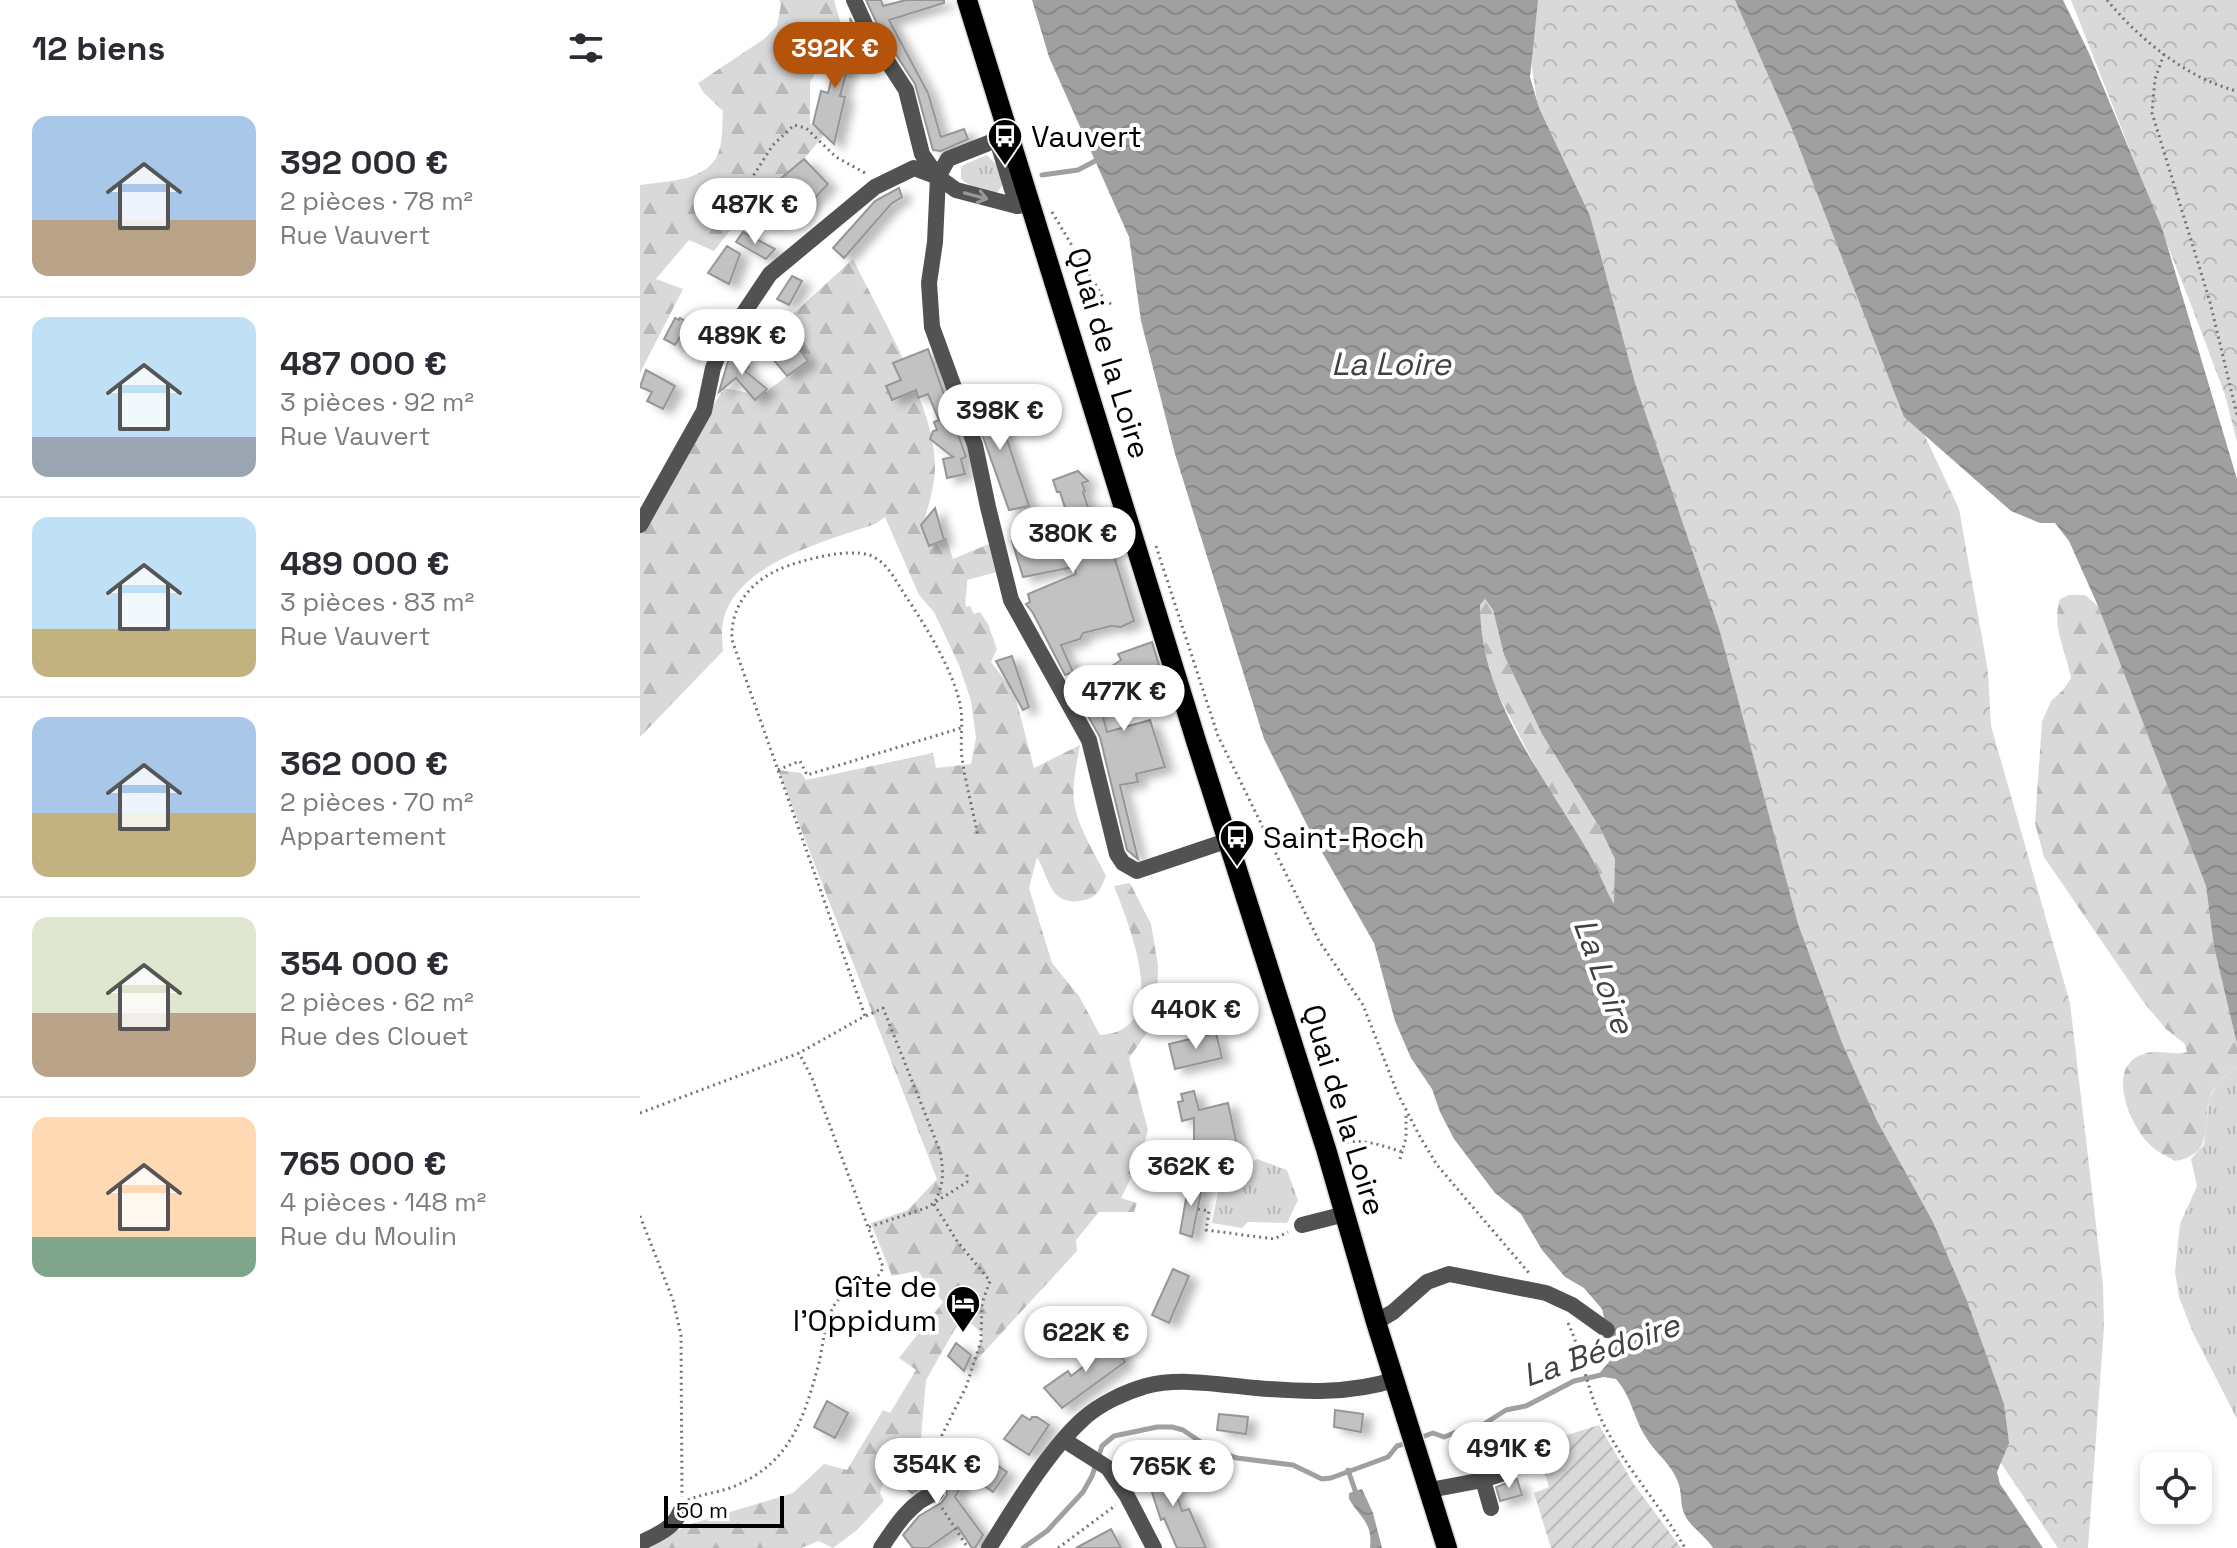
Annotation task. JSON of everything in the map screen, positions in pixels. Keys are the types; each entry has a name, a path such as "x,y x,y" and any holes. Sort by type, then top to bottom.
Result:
{"main road":[{"name":"Quai de la Loire","path":"967,0 1003,138 1229,840 1394,1380"},
{"path":"1394,1380 1447,1548"}],"street":[{"path":"854,0 869,33 906,90 922,154 938,177"},
{"path":"1003,138 948,159 938,177 935,242 929,283 932,327 975,445 1011,600 1089,740 1117,854 1123,863 1137,871 1229,840"},
{"path":"640,525 704,411 713,368 723,344 770,274 881,183 914,168 938,177 956,190 1027,207"},
{"path":"1302,1225 1345,1214"},
{"path":"1376,1322 1393,1312 1427,1282 1449,1274 1546,1293 1572,1305 1607,1330"},
{"path":"989,1548 1064,1440 1083,1418 1112,1399 1147,1386 1173,1382 1323,1391 1361,1389 1394,1380"},
{"path":"1064,1440 1108,1468 1127,1496 1154,1548"},
{"path":"1430,1490 1483,1480 1510,1471"},
{"path":"1483,1480 1491,1508"},
{"path":"881,1548 900,1520 921,1501 936,1493"},
{"path":"640,1543 677,1520 681,1508"}],"path":[{"path":"2107,0 2164,54 2188,72 2237,91"},
{"path":"2164,54 2155,79 2152,113 2210,302 2237,415"},
{"path":"735,219 746,187 773,145 794,125 806,128 836,157 881,183"},
{"path":"1027,207 1047,209 1054,214 1088,274 1104,299 1111,304"},
{"path":"1105,396 1131,388"},
{"path":"865,1016 738,660 731,627 734,612 742,598 759,582 780,569 851,552 866,554 883,563 933,638 954,687 961,711 962,757 978,836"},
{"path":"778,770 800,761 807,775 961,728"},
{"path":"1218,736 1319,941 1363,1005 1383,1062 1437,1165 1546,1293"},
{"path":"640,1113 799,1053 883,1008 940,1151 945,1175 934,1204"},
{"path":"681,1508 699,1495 729,1488 752,1478 781,1454 805,1415 834,1305 851,1292 875,1281 883,1267 812,1078 799,1053"},
{"path":"1400,1159 1406,1138 1406,1109"},
{"path":"1351,1141 1368,1142 1403,1152"},
{"path":"869,1227 934,1204 967,1182 967,1173"},
{"path":"934,1204 957,1241 990,1281 982,1303 981,1341 966,1387 942,1435 948,1466 936,1493 951,1525 968,1548"},
{"path":"1198,1209 1209,1211 1206,1230 1274,1239 1302,1225"},
{"path":"640,1216 673,1300 681,1335 681,1508"},
{"path":"1567,1321 1590,1391 1617,1448 1685,1548"},
{"path":"1058,1548 1127,1496"}],"green space":[{"path":"779,0 834,0 842,28 825,45 821,63 810,82 810,123 824,135 797,167 749,206 714,251 689,240 656,279 683,289 640,373 640,185 686,178 706,169 714,161 721,142 723,111 698,83 764,39 777,26"},
{"path":"1522,0 1764,0 1872,322 1959,509 1988,671 1991,726 2070,1003 2103,1285 2104,1327 2088,1548 2058,1548 1700,1015 1542,136"},
{"path":"2071,0 2237,0 2237,442 2225,395 2195,315"},
{"path":"987,155 997,165 1003,184 998,192 979,189 961,179 963,165"},
{"path":"853,259 905,362 927,419 935,469 922,529 929,545 946,537 953,559 996,541 1004,570 967,580 966,607 970,606 974,614 980,612 988,624 997,649 991,662 1014,692 1034,768 1080,745 1074,801 1083,830 1106,876 1093,897 1065,900 1053,890 1037,857 1029,888 1052,963 1079,996 1100,1035 1122,1029 1136,1016 1141,996 1136,949 1114,886 1130,883 1151,924 1158,965 1157,1011 1149,1030 1129,1058 1148,1130 1139,1162 1121,1198 1137,1203 1134,1212 1099,1212 1076,1240 1077,1251 973,1364 983,1335 963,1315 926,1380 921,1438 904,1474 895,1479 884,1479 880,1493 884,1501 857,1530 833,1548 819,1541 801,1548 640,1548 691,1524 793,1493 824,1464 847,1470 883,1410 890,1413 916,1370 899,1358 943,1302 917,1271 892,1276 871,1223 908,1210 937,1179 778,770 801,773 806,780 933,753 936,768 971,764 976,738 971,701 959,665 934,612 919,595 885,517 875,524 789,556 750,580 735,596 725,614 723,651 640,737 640,525 724,388 749,393 755,400 787,376 781,325"},
{"path":"2069,595 2085,595 2098,606 2206,886 2214,947 2237,1044 2237,1067 2219,1082 2211,1095 2204,1141 2190,1157 2175,1161 2155,1149 2142,1135 2129,1110 2123,1083 2125,1070 2132,1061 2149,1053 2187,1052 2185,1044 2166,1029 2142,1000 2044,857 2035,823 2042,722 2051,701 2071,678 2057,620 2060,599"},
{"path":"1485,599 1493,610 1504,655 1542,734 1600,828 1615,859 1615,907 1590,856 1546,787 1495,688 1480,633 1480,605"},
{"path":"2237,1067 2237,1419 2193,1333 2179,1297 2175,1272 2180,1224 2197,1186 2191,1159 2204,1144 2209,1100 2217,1083"},
{"path":"1257,1159 1287,1170 1298,1200 1287,1223 1248,1222 1242,1228 1212,1223 1221,1178"},
{"path":"1599,1425 1633,1483 1681,1548 1551,1548 1534,1493 1549,1487 1536,1445"}],"water":[{"name":"La Loire","path":"1032,0 1538,0 1530,77 1539,108 1590,216 1635,383 1720,632 1798,924 1842,1043 1877,1121 1933,1222 1967,1301 2004,1404 2009,1443 1997,1472 2000,1484 2043,1548 1713,1548 1687,1519 1676,1478 1642,1431 1622,1386 1616,1379 1597,1376 1613,1357 1602,1309 1584,1288 1565,1277 1542,1250 1521,1214 1495,1193 1454,1139 1432,1089 1411,1058 1395,1021 1374,943 1311,833 1264,739 1175,454 1141,321 1129,237 1049,57","holes":["1485,599 1493,610 1504,655 1542,734 1600,828 1615,859 1614,904 1590,855 1535,767 1503,705 1483,640 1480,605"]},
{"path":"1735,0 2063,0 2089,53 2162,228 2237,479 2237,1044 2214,947 2206,886 2098,606 2069,541 2055,523 2040,523 2011,511 1904,417 1792,129"},
{"path":"1362,1489 1373,1513 1382,1548 1370,1548 1368,1526 1349,1499 1349,1493"}],"building":[{"path":"866,0 881,0 883,6 906,0 944,0 944,3 889,20 928,93 941,137 964,129 968,139 941,151 933,150 915,84 879,28"},
{"path":"850,18 861,40 852,42 851,30 847,71 840,96 845,97 834,144 813,124 821,91 828,93 834,69 830,68 833,56 851,27"},
{"path":"804,159 828,184 797,217 787,207 766,223 755,209 778,199 775,188 779,180"},
{"path":"899,188 902,197 891,204 844,258 833,248 875,201"},
{"path":"743,232 775,249 766,259 736,242"},
{"path":"727,246 740,254 729,284 708,273"},
{"path":"792,276 802,281 789,305 777,299"},
{"path":"675,318 714,338 707,353 680,337 675,345 664,339"},
{"path":"781,325 808,361 787,376 758,341"},
{"path":"928,349 966,457 961,459 965,474 947,478 943,459 953,457 930,439 933,431 937,430 934,422 939,420 928,394 918,398 916,390 892,400 886,386 901,380 893,363"},
{"path":"738,352 749,367 745,371 767,389 755,400 736,378 719,392 729,358"},
{"path":"646,370 675,386 663,409 647,401 652,392 640,387"},
{"path":"998,396 1002,411 998,412 1029,506 1009,510 970,400 974,403"},
{"path":"1078,471 1088,481 1082,483 1091,517 1107,558 1114,556 1134,621 1121,627 1111,626 1083,633 1080,639 1061,645 1073,672 1065,675 1026,604 1030,602 1028,594 1076,574 1074,567 1023,577 1012,541 1070,523 1053,480"},
{"path":"935,508 944,540 929,546 921,525"},
{"path":"1152,642 1159,665 1095,685 1107,732 1150,720 1165,767 1136,774 1138,782 1120,785 1138,859 1127,850 1100,737 1074,691 1121,660 1118,654"},
{"path":"1012,656 1029,707 1023,710 996,661"},
{"path":"1216,1033 1222,1058 1175,1069 1169,1044"},
{"path":"1194,1091 1199,1110 1228,1103 1238,1150 1194,1158 1194,1118 1182,1121 1178,1102 1183,1101 1181,1094"},
{"path":"1189,1182 1203,1183 1192,1237 1180,1233"},
{"path":"1173,1269 1189,1276 1169,1323 1152,1315"},
{"path":"1107,1336 1125,1362 1062,1408 1044,1388 1068,1371 1071,1376 1096,1357 1090,1348"},
{"path":"956,1343 971,1355 964,1371 948,1356"},
{"path":"827,1401 848,1413 835,1438 814,1427"},
{"path":"1335,1410 1363,1414 1361,1432 1334,1427"},
{"path":"1219,1414 1248,1417 1246,1434 1217,1430"},
{"path":"1022,1415 1030,1420 1037,1417 1049,1425 1029,1455 1004,1439"},
{"path":"923,1448 944,1466 940,1471 962,1484 955,1497 983,1535 975,1548 958,1527 928,1548 913,1548 903,1535 919,1516 941,1503 947,1495 946,1488 938,1482 912,1493 895,1479 913,1469"},
{"path":"988,1459 1007,1472 993,1492 975,1479 980,1472 978,1460"},
{"path":"1165,1460 1182,1511 1189,1509 1206,1548 1177,1548 1164,1518 1161,1520 1146,1466"},
{"path":"1517,1479 1522,1495 1500,1501 1496,1487"},
{"path":"1111,1529 1121,1548 1076,1548"}],"waterway":[{"path":"1042,175 1078,170 1097,160"},
{"name":"La Bédoire","path":"1416,1439 1433,1433 1444,1437 1459,1431 1473,1431 1506,1410 1526,1406 1574,1381 1601,1375"},
{"name":"La Bédoire","path":"1023,1548 1047,1531 1083,1492 1102,1446 1114,1436 1172,1427 1183,1430 1214,1451 1237,1458 1293,1465 1322,1479 1388,1457 1397,1446 1407,1443"},
{"path":"1348,1470 1357,1496"}],"place":[{"name":"Vauvert","path":"1005,167"},
{"name":"Saint-Roch","path":"1237,868"},
{"name":"Gîte de l'Oppidum","path":"963,1334"}]}
